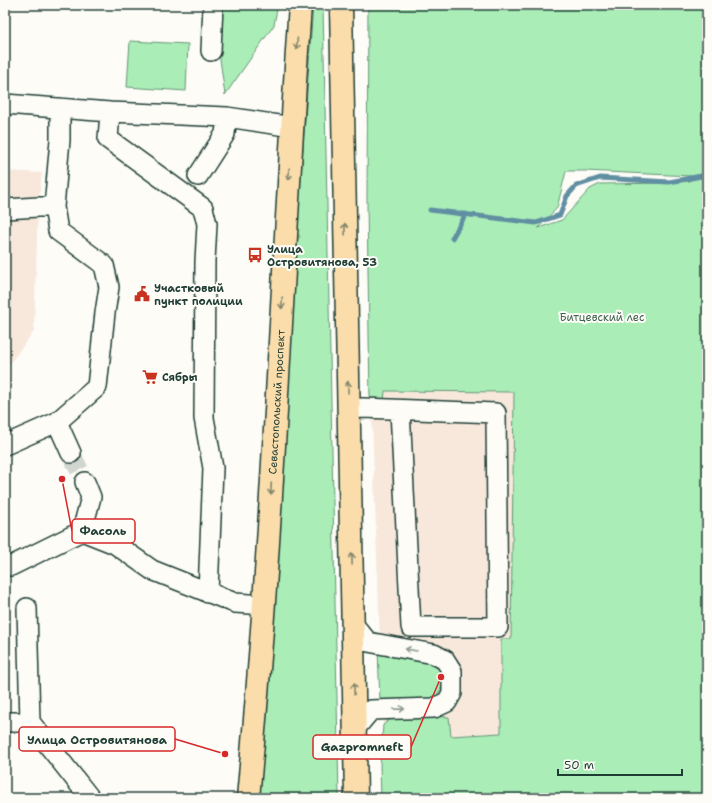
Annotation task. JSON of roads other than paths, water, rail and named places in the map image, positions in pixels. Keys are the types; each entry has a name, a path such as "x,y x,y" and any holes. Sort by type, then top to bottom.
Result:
{"main road":[{"name":"Севастопольский проспект","path":"248,798 264,605 300,5"},
{"path":"341,5 356,798"}],"lane":[{"path":"211,51 213,5"},
{"path":"5,104 110,112 227,117 292,127"},
{"path":"5,446 57,422 97,387 109,287 104,265 58,231 54,208 65,141 60,108"},
{"path":"110,112 108,139 203,208 207,224 205,261 204,418 213,468 208,593"},
{"path":"198,176 225,134 227,117"},
{"path":"5,209 38,207 54,208"},
{"path":"348,409 363,408 496,413 498,628 411,627 400,410"},
{"path":"57,422 71,453"},
{"path":"82,531 91,497 85,482"},
{"path":"5,566 11,566 82,531 115,544 152,570 208,593 235,603 264,605"},
{"path":"27,608 30,722 90,798"},
{"path":"353,624 368,642 434,654 445,660 452,671 452,692 447,702 434,708 371,710 355,729"},
{"path":"5,722 30,722"}],"waterway":[{"path":"430,210 536,223 560,215 567,196 576,186 600,178 669,182 707,175"},
{"path":"452,238 466,214"}],"tunnel":[{"path":"71,453 85,482"}],"place":[{"name":"Улица Островитянова, 53","path":"255,255"},
{"name":"Участковый пункт полиции","path":"142,294"},
{"name":"Сябры","path":"150,377"},
{"name":"Фасоль","path":"62,479"},
{"name":"Gazpromneft","path":"441,677"},
{"name":"Улица Островитянова","path":"225,754"}],"park label":[{"name":"Битцевский лес","path":"602,317"}]}
